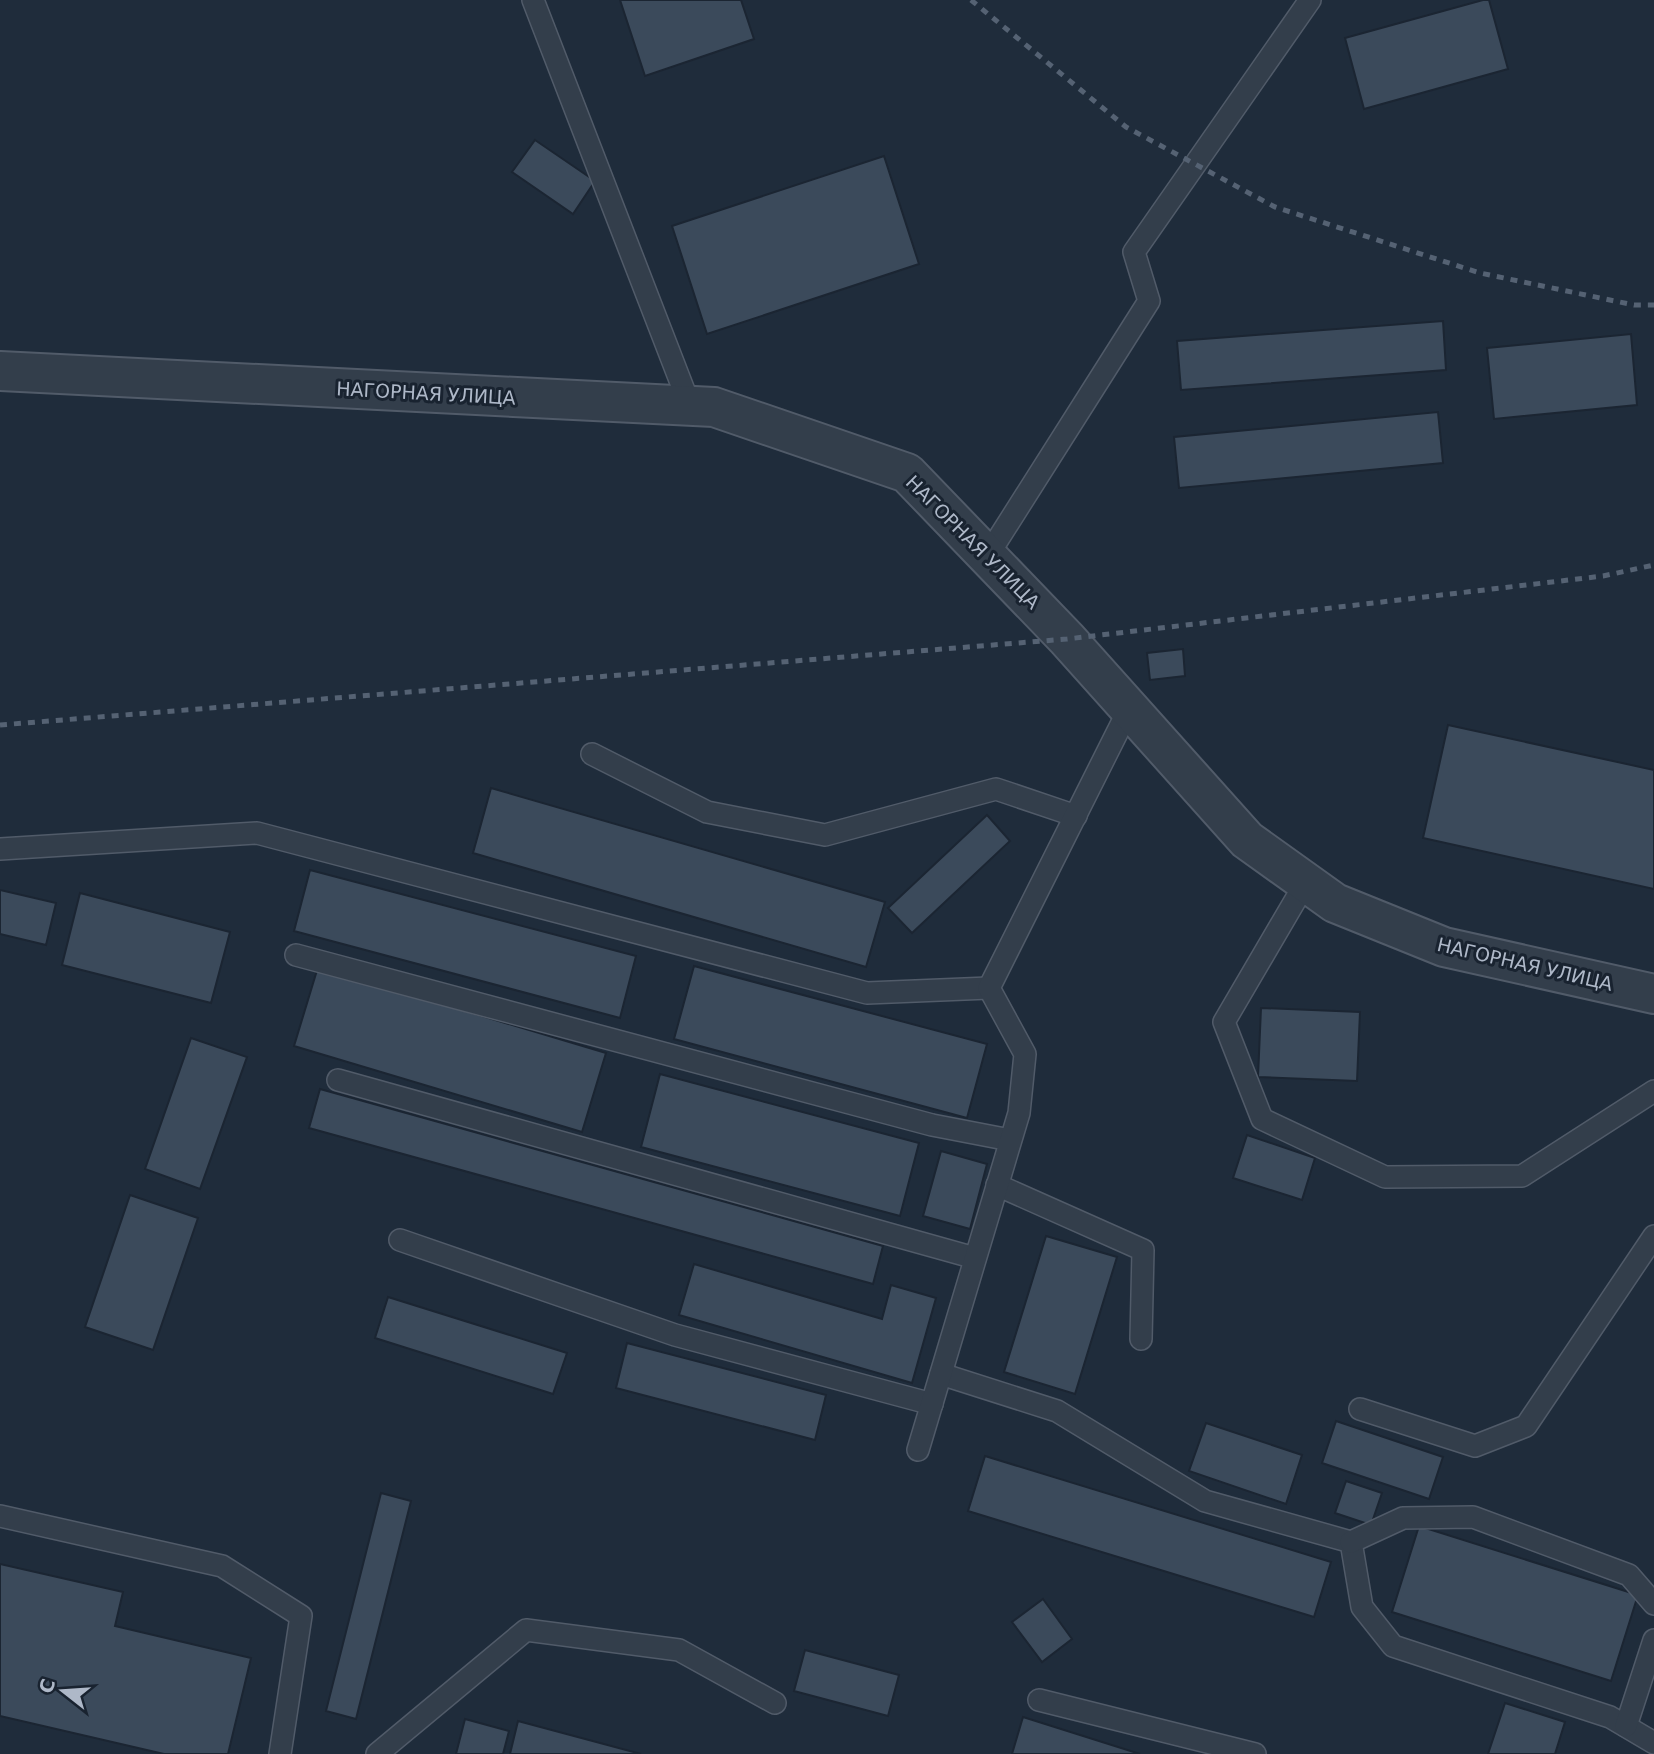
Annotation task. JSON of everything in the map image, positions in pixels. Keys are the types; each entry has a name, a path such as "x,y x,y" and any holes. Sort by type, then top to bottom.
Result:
{"street":[{"name":"НАГОРНАЯ УЛИЦА","path":"0,371 713,407 907,473 1130,707 1247,840 1335,903 1444,947 1654,994"}],"lane":[{"path":"533,0 691,406"},
{"path":"988,555 1149,302 1134,252 1310,0"},
{"path":"989,988 1130,707"},
{"path":"592,754 707,812 825,835 996,789 1076,816"},
{"path":"0,849 257,833 867,993 989,988"},
{"path":"1306,882 1224,1022 1262,1119 1385,1177 1522,1176 1654,1091"},
{"path":"296,955 932,1125 1010,1140"},
{"path":"918,1450 1019,1113 1025,1054 989,988"},
{"path":"338,1080 975,1258"},
{"path":"997,1185 1143,1250 1141,1339"},
{"path":"1360,1409 1475,1446 1526,1426 1654,1236"},
{"path":"400,1240 675,1335 932,1404"},
{"path":"941,1374 1057,1411 1206,1501 1351,1542 1403,1518 1473,1517 1629,1575 1654,1604"},
{"path":"0,1516 222,1566 300,1616 280,1754"},
{"path":"1351,1542 1362,1607 1393,1646 1610,1717 1654,1743"},
{"path":"377,1754 526,1630 679,1650 775,1703"},
{"path":"1626,1726 1654,1640"},
{"path":"1039,1700 1255,1754"}],"building":[{"path":"620,0 741,0 754,39 645,76"},
{"path":"1489,0 1508,69 1364,109 1345,38"},
{"path":"535,140 595,181 573,214 512,172"},
{"path":"884,156 919,264 707,334 672,226"},
{"path":"1443,321 1446,370 1181,390 1177,341"},
{"path":"1631,334 1637,405 1494,419 1487,348"},
{"path":"1438,412 1443,463 1179,488 1174,437"},
{"path":"1183,649 1185,676 1150,680 1147,653"},
{"path":"1448,725 1654,770 1654,889 1423,838"},
{"path":"491,788 885,902 866,967 473,853"},
{"path":"987,815 1010,841 912,933 888,908"},
{"path":"310,870 636,956 620,1018 294,931"},
{"path":"0,890 56,903 46,945 0,934"},
{"path":"80,893 230,932 211,1003 62,965"},
{"path":"694,966 987,1044 967,1118 674,1039"},
{"path":"318,967 606,1053 582,1132 294,1046"},
{"path":"1261,1008 1360,1012 1357,1081 1258,1077"},
{"path":"191,1038 247,1057 200,1189 145,1169"},
{"path":"660,1074 919,1143 900,1216 641,1147"},
{"path":"320,1089 883,1246 873,1284 309,1128"},
{"path":"1247,1135 1315,1158 1302,1200 1233,1178"},
{"path":"941,1151 987,1164 970,1229 923,1216"},
{"path":"130,1195 198,1218 153,1350 85,1327"},
{"path":"1046,1236 1117,1257 1075,1394 1004,1372"},
{"path":"694,1264 882,1319 891,1285 936,1298 912,1383 679,1315"},
{"path":"388,1297 567,1353 553,1394 375,1338"},
{"path":"627,1343 826,1395 815,1440 616,1388"},
{"path":"1336,1421 1443,1457 1429,1499 1322,1463"},
{"path":"1206,1423 1302,1455 1286,1504 1189,1471"},
{"path":"985,1456 1331,1562 1314,1617 968,1511"},
{"path":"1346,1481 1382,1493 1371,1525 1335,1513"},
{"path":"381,1493 411,1501 356,1719 326,1711"},
{"path":"1419,1526 1638,1595 1611,1681 1392,1612"},
{"path":"0,1564 123,1592 115,1626 251,1658 228,1754 164,1754 0,1716"},
{"path":"1043,1599 1072,1639 1042,1662 1012,1622"},
{"path":"805,1650 899,1675 888,1716 794,1691"},
{"path":"1505,1703 1565,1722 1555,1754 1488,1754"},
{"path":"1023,1717 1140,1754 1012,1754"},
{"path":"465,1719 509,1731 503,1754 456,1754"},
{"path":"518,1721 641,1754 510,1754"}],"railway":[{"path":"971,0 1126,127 1275,207 1480,273 1634,305 1654,305"},
{"path":"0,725 1067,639 1603,576 1654,565"}]}
